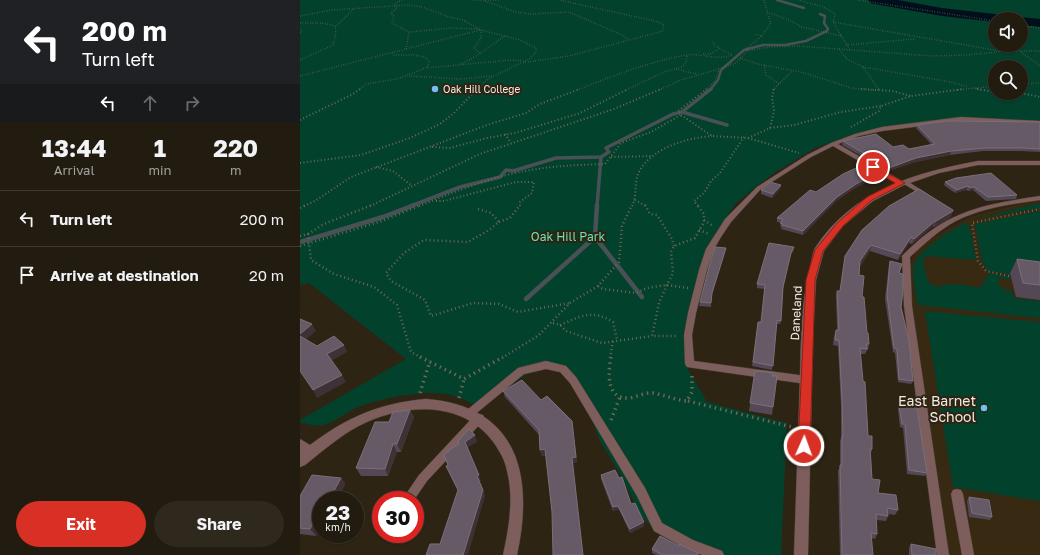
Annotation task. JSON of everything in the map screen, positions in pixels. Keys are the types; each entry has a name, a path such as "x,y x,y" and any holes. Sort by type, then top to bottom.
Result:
{"street":[{"name":"Daneland","path":"801,555 804,430 811,280 819,250 840,224 870,199 903,182 937,171 978,163 1040,163"},
{"path":"300,461 345,428 370,415 394,408 418,404 438,404 456,408 474,415 490,427 498,436 506,451 515,475 518,506 510,555"},
{"path":"300,445 310,453"}],"lane":[{"path":"806,380 690,364 688,336 698,289 710,249 728,221 759,188 809,156 833,144 857,135 882,129 961,119 1040,123"},
{"path":"833,144 930,197"},
{"path":"943,555 908,306 906,256 928,237 958,215 1040,198"},
{"path":"414,491 474,415 521,371 546,366 563,369 573,380 604,430 641,492 658,527 690,545 718,555"},
{"path":"957,494 968,555"}],"path":[{"path":"394,4 402,0"},
{"path":"473,0 500,0"},
{"path":"300,120 353,94 366,84 390,81 426,68 477,65 510,60 527,61 569,56 629,41 662,31 664,28 663,24 559,0"},
{"path":"300,236 308,235 324,224 356,213 480,154 614,109 696,74 725,68 736,63 762,36 771,23 764,0"},
{"path":"798,0 824,7 835,14 833,22 850,50"},
{"path":"858,0 988,20"},
{"path":"485,1 515,12 530,14 569,12 622,35 629,41"},
{"path":"300,163 361,155 410,138 440,124 454,113 480,86 494,76 527,61 536,52 536,48 520,40 481,30 452,28 409,32 392,23 394,16 392,13 397,8 394,4"},
{"path":"300,16 394,4 422,7 449,17 463,20 481,30"},
{"path":"335,26 355,8"},
{"path":"767,12 787,19 802,27 841,36"},
{"path":"833,22 988,49"},
{"path":"300,23 322,23 335,26"},
{"path":"300,60 333,45 336,33 335,26"},
{"path":"1028,26 1040,28"},
{"path":"300,29 302,32 300,33"},
{"path":"300,76 481,30"},
{"path":"480,53 474,48 481,38 481,30"},
{"path":"406,49 409,32"},
{"path":"754,34 762,36"},
{"path":"458,65 473,59 505,36"},
{"path":"846,45 920,38"},
{"path":"702,54 717,58 727,58 732,55 719,49 712,41"},
{"path":"748,49 798,46 932,56 1006,52"},
{"path":"300,208 315,201 351,177 374,167 487,125 526,113 540,104 649,63 687,55 710,54 719,49"},
{"path":"840,49 847,59 863,66 951,82 970,88 988,91"},
{"path":"1028,52 1040,51"},
{"path":"1021,52 1040,66"},
{"path":"392,53 394,55 425,57 429,62 426,68"},
{"path":"430,147 450,148 580,113 635,85 664,72 682,67 686,63 687,55"},
{"path":"740,58 851,88 892,91 911,96"},
{"path":"764,65 766,75 779,84"},
{"path":"863,66 880,90"},
{"path":"676,68 696,74"},
{"path":"712,136 681,115 678,111 698,97 715,80 720,69"},
{"path":"770,128 774,111 772,98 773,90 792,71"},
{"path":"407,75 460,79 494,76"},
{"path":"1028,84 1040,83"},
{"path":"748,138 770,128 794,125 841,112 881,106 911,96 988,87"},
{"path":"1028,94 1040,97"},
{"path":"843,141 841,135 845,130 879,111 881,106"},
{"path":"300,246 309,242 382,221 461,189 518,172 558,166 605,164 611,157 613,151 621,143 651,132 681,115"},
{"path":"506,134 511,143"},
{"path":"456,408 464,380 539,335 553,323 570,303 598,286 619,262 622,226 636,200 635,187 640,170 653,156 672,145 696,137 712,136 744,137 809,156"},
{"path":"652,336 661,294 673,273 670,252 674,246 694,238 704,222 704,214 694,201 704,192 711,181 720,173 744,137"},
{"path":"611,157 653,156"},
{"path":"374,167 393,171 412,186"},
{"path":"432,201 444,200 516,182 534,182 532,193 520,202 520,207 510,218 499,222 489,230 468,242 424,240 404,253 386,273 391,282 424,300 431,316 473,304 499,304 518,312 570,303"},
{"path":"636,200 645,205 650,214 657,215 672,239 674,246"},
{"path":"478,209 491,213 499,222"},
{"path":"1009,276 986,271 978,261 972,223 1040,209"},
{"path":"704,219 711,225"},
{"path":"308,235 311,260 334,274 374,287 397,305 411,352 464,380"},
{"path":"598,286 603,289 636,293 646,288 667,285 698,289"},
{"path":"560,325 593,313 604,316 613,322 617,340"},
{"path":"553,323 560,325 566,331 602,343 652,336 688,336"},
{"path":"613,341 608,373 610,387 620,396 628,398 652,393 804,430"},
{"path":"418,404 430,361"},
{"path":"687,401 691,398 694,386 690,364"},
{"path":"604,430 613,418 620,396"}],"shaded area":[{"name":"East Barnet School","path":"1040,199 1040,555 949,555 912,306 909,271 914,252 930,239 951,227 968,218"}],"green space":[{"name":"Oak Hill Park","path":"300,0 1040,0 1040,122 960,118 881,128 854,134 815,148 774,173 736,203 717,230 707,249 694,286 683,334 687,368 707,402 787,423 781,555 711,555 655,531 641,515 621,476 599,439 590,414 564,373 546,369 525,375 480,408 455,396 445,394 432,393 405,395 366,404 324,425 317,426 300,422 300,420 406,359 309,283 300,285"},
{"path":"1040,203 1040,208 974,219"},
{"path":"1040,211 1040,278 1027,278 986,270 985,264 982,262 975,224"},
{"path":"966,222 970,229 976,260 926,256 923,262 928,282 937,287 953,284 980,288 989,273 1010,277 1010,281 1003,278 998,279 998,284 1005,290 1012,291 1014,298 1040,301 1040,318 918,305 913,273 914,265 917,259 929,246"},
{"name":"East Barnet School","path":"925,311 1040,322 1040,501 953,487"}],"building":[{"path":"947,121 1040,122 1040,149 985,148 951,151 916,158 889,168 843,141 876,134 893,147 903,145 909,149 935,144 917,125"},
{"path":"867,163 881,171 856,184 837,197 803,231 782,225 783,224 780,223 783,219 777,218 810,190 816,192 843,174"},
{"path":"991,173 1017,195 988,197 974,187 970,188 968,186 957,190 945,182 956,178"},
{"path":"770,182 781,185 773,194 761,190"},
{"path":"919,189 953,211 935,221 914,239 911,237 900,254 871,245 860,261 859,275 864,276 862,297 864,297 869,344 866,344 867,349 860,348 863,381 865,382 868,436 872,436 872,449 870,449 872,479 880,480 878,493 896,495 898,510 887,508 888,516 876,514 877,534 871,533 873,555 842,555 840,465 842,465 843,436 839,340 835,340 836,330 839,330 837,291 840,291 845,256 862,230 889,206"},
{"path":"769,243 794,247 791,253 783,287 781,321 777,320 773,366 753,362 758,322 761,322 765,285 757,284"},
{"path":"715,247 726,248 712,293 711,303 700,302 709,267"},
{"path":"1017,259 1040,262 1040,285 1023,283"},
{"path":"890,261 902,264 899,273 903,274 901,307 909,341 913,381 899,379 897,349 894,348 887,295"},
{"path":"300,319 312,324 300,334"},
{"path":"300,336 317,346 334,336 344,345 327,354 342,375 313,390 300,371"},
{"path":"755,371 773,373 772,376 777,376 773,407 750,403"},
{"path":"522,380 541,400 547,396 572,421 576,457 572,458 583,555 553,555 552,512 545,449 540,450 539,430 503,391"},
{"path":"899,405 917,408 927,473 909,470 905,424 902,424"},
{"path":"410,410 397,444 393,444 385,469 356,468 375,422 389,422 393,412"},
{"path":"469,429 475,435 465,442 479,475 477,476 483,490 463,555 426,555 430,544 440,544 458,490 446,466 448,465 444,455 459,444 458,441"},
{"path":"615,470 619,478 622,477 631,504 635,503 644,522 630,529 618,506 613,507 601,475"},
{"path":"312,475 341,478 334,491 312,491 312,525 310,529 300,528 300,496"},
{"path":"969,497 989,500 992,517 972,513"},
{"path":"660,536 679,546 679,544 698,553 698,555 662,555 652,549"},
{"path":"911,544 936,549 936,555 912,555"}],"waterway":[{"path":"777,0 804,8"},
{"path":"875,0 942,12 988,17"},
{"path":"710,89 718,80 721,70 744,50 763,45 785,45 806,41 827,31 828,29 824,23 825,16 820,14"},
{"path":"1028,22 1040,23"},
{"path":"682,112 710,89"},
{"path":"601,157 609,152 606,148 673,114 682,112"},
{"path":"682,112 727,125"},
{"path":"411,206 460,187 500,177 506,170 513,171 556,158 601,157"},
{"path":"597,206 601,157"},
{"path":"300,242 383,217 414,205"},
{"path":"595,237 597,205"},
{"path":"526,299 595,237"},
{"path":"595,237 642,297"}],"place":[{"name":"Oak Hill College","path":"435,89"},
{"name":"East Barnet School","path":"984,408"}],"route":[{"path":"804,446 807,338 811,280 819,250 840,224 870,199 901,183 873,167"}]}
